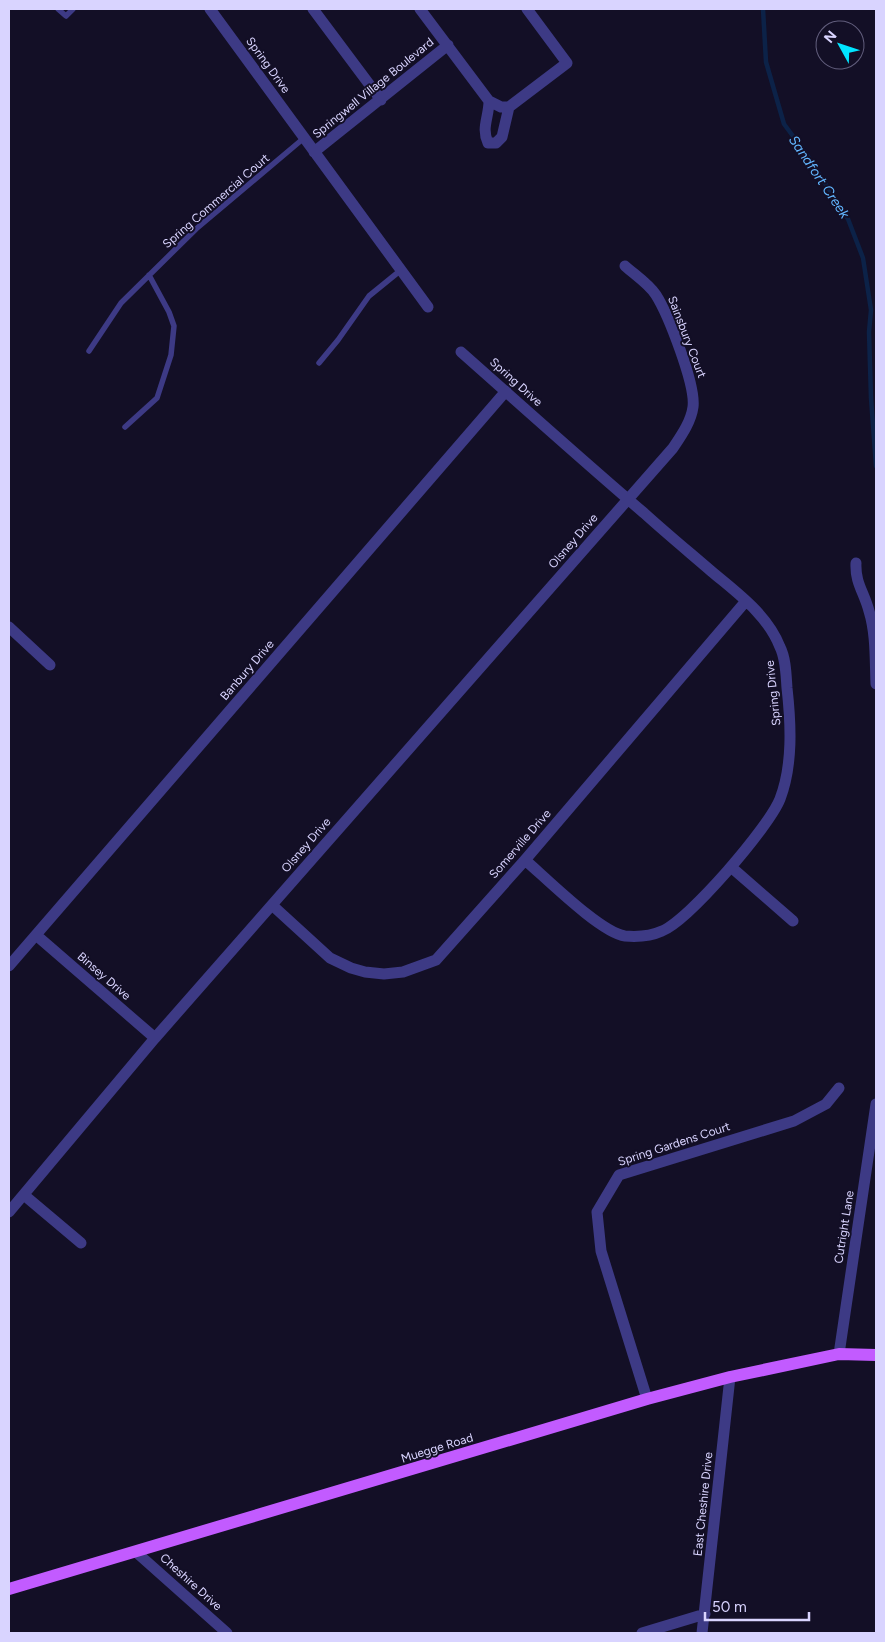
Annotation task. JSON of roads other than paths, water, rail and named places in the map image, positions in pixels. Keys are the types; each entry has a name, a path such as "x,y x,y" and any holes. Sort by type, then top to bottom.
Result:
{"main road":[{"name":"Muegge Road","path":"9,1589 647,1399 730,1377 838,1354 876,1355"}],"street":[{"name":"Spring Drive","path":"210,9 428,307"},
{"path":"313,9 381,100"},
{"path":"420,9 489,101 501,107 510,106 567,63 527,9"},
{"name":"Springwell Village Boulevard","path":"314,152 448,45"},
{"path":"489,101 489,112 484,135 488,143 496,143 502,137 510,106"},
{"name":"Sainsbury Court","path":"625,266 655,294 666,316 692,387 693,407 685,429 673,448 627,499"},
{"name":"Spring Drive","path":"461,352 746,601 767,622 781,648 786,669 791,725 787,770 780,800 761,830 731,867 679,921 662,931 642,937 622,936 601,926 526,860"},
{"name":"Banbury Drive","path":"9,966 506,392"},
{"name":"Olsney Drive","path":"9,1212 156,1038 627,499"},
{"path":"856,563 858,584 869,611 872,626 876,684"},
{"name":"Somerville Drive","path":"272,905 330,958 351,968 384,974 403,972 436,960 526,860 746,601"},
{"path":"9,627 50,665"},
{"path":"731,867 793,921"},
{"name":"Binsey Drive","path":"36,935 156,1038"},
{"name":"Spring Gardens Court","path":"647,1399 601,1251 597,1212 619,1175 794,1120 826,1104 839,1088"},
{"name":"Cutright Lane","path":"838,1354 876,1104"},
{"path":"24,1195 81,1243"},
{"name":"East Cheshire Drive","path":"702,1633 730,1377"},
{"name":"Cheshire Drive","path":"136,1552 228,1633"},
{"path":"642,1633 705,1614"}],"lane":[{"path":"58,9 66,16 73,9"},
{"name":"Spring Commercial Court","path":"89,351 121,303 149,275 196,229 304,138"},
{"path":"319,363 369,296 401,270"},
{"path":"125,427 157,398 171,355 174,326 169,312 149,275"}],"waterway":[{"name":"Sandfort Creek","path":"763,9 766,62 784,124 807,155 848,219 863,258 871,310 869,332 871,398 876,466"}]}
